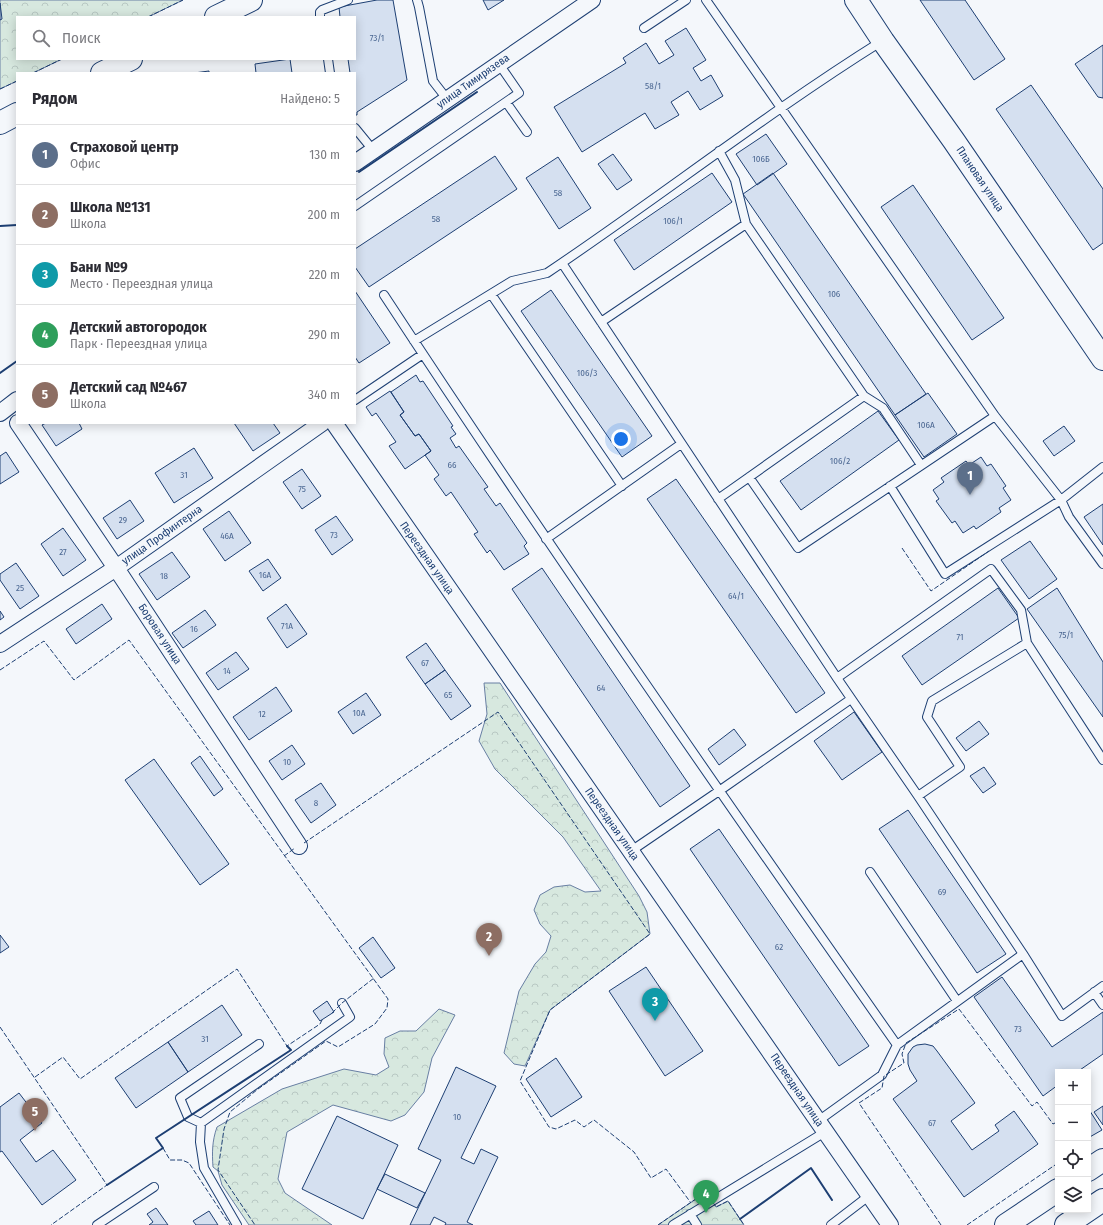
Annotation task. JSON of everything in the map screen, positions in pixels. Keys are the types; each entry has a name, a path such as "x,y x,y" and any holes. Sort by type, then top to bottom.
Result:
{"main road":[{"path":"218,16 251,0"},
{"name":"Плановая улица","path":"856,0 883,41 1100,348"},
{"path":"104,72 128,60"},
{"path":"0,123 16,115"},
{"path":"1091,1168 1103,1160"},
{"path":"1006,1225 1055,1192"},
{"path":"1066,1225 1103,1200"}],"street":[{"name":"улица Тимирязева","path":"356,162 592,0"},
{"name":"Боровая улица","path":"8,407 16,419"},
{"name":"Боровая улица","path":"19,424 299,846"},
{"name":"улица Профинтерна","path":"0,644 116,568 321,424"},
{"name":"Переездная улица","path":"335,424 890,1225"}],"lane":[{"path":"320,16 320,12 322,10 348,0"},
{"path":"417,0 433,81 447,100"},
{"path":"644,28 686,0"},
{"path":"706,0 994,416 1062,500 1070,516 1103,564"},
{"path":"414,341 512,281 547,273 780,108 883,41"},
{"path":"328,60 330,72"},
{"path":"356,205 519,93 499,64"},
{"path":"506,102 527,132"},
{"path":"356,129 373,150"},
{"path":"720,150 736,180 746,224 864,396 883,408 921,465"},
{"path":"601,322 746,224"},
{"path":"562,263 850,699 918,796 1024,954 1062,1016 1103,986"},
{"path":"491,294 622,486"},
{"path":"384,295 546,538 719,791 897,1045"},
{"path":"356,399 423,354"},
{"path":"718,499 864,396"},
{"path":"749,477 798,548 994,416"},
{"path":"546,538 682,444"},
{"path":"890,486 945,574 1062,500 1103,467"},
{"path":"837,678 991,569 1021,610 1027,643 1103,760"},
{"path":"918,796 960,767 927,717 932,702 1027,643"},
{"path":"631,851 850,699"},
{"path":"870,872 957,1001"},
{"path":"673,1225 822,1127 882,1075 897,1045 1024,954"},
{"path":"1094,992 1103,1005"},
{"path":"201,1123 350,1017 342,1003"},
{"path":"201,1123 188,1117 180,1098 259,1044"},
{"path":"201,1123 200,1142 204,1168 237,1225"},
{"path":"97,1225 154,1186"},
{"path":"831,1225 870,1195"},
{"path":"690,1214 697,1225"}],"green space":[{"path":"0,0 183,0 150,16 16,16 16,60 60,60 35,72 16,72 16,81 0,89"},
{"path":"484,683 500,683 639,896 647,912 650,934 550,1010 525,1066 514,1064 504,1053 519,991 535,964 546,952 551,936 540,924 534,910 540,895 554,887 570,885 585,892 601,891 563,837 495,769 479,741 487,714"},
{"path":"439,1009 455,1015 432,1058 424,1092 405,1115 391,1121 333,1105 287,1132 278,1179 285,1193 332,1225 249,1225 222,1185 218,1171 213,1167 212,1157 214,1137 217,1127 282,1089 344,1069 376,1075 389,1067 384,1054 385,1038 400,1031 416,1031"},
{"path":"706,1192 716,1207 728,1201 744,1225 658,1225"}],"building":[{"path":"377,0 393,0 407,80 357,112 357,115 356,72 350,72 348,60 356,60 356,16 340,16 339,7"},
{"path":"483,0 504,0 488,10"},
{"path":"920,0 965,0 1005,59 974,80"},
{"path":"0,3 2,19 0,20"},
{"path":"686,28 706,60 693,68 701,81 711,75 723,96 700,110 688,91 671,102 679,115 655,129 645,113 582,152 554,107 626,63 623,58 646,43 659,64 674,55 665,41"},
{"path":"1103,45 1103,98 1098,97 1075,64"},
{"path":"290,60 292,72 256,72 255,64"},
{"path":"1031,85 1103,189 1103,243 1093,250 996,109"},
{"path":"766,134 787,164 757,185 736,154"},
{"path":"613,154 632,180 617,190 598,164"},
{"path":"495,156 517,189 369,287 356,268 356,248"},
{"path":"558,157 591,208 559,229 526,178"},
{"path":"712,173 732,202 634,270 614,240"},
{"path":"773,173 926,394 895,415 743,194"},
{"path":"913,185 1004,318 972,340 881,207"},
{"path":"551,290 652,436 622,457 521,311"},
{"path":"356,292 390,343 359,363 356,358"},
{"path":"416,375 420,382 423,381 453,426 451,427 456,434 450,438 456,448 459,446 488,487 484,489 496,506 500,503 527,543 524,546 529,554 504,570 490,550 487,553 474,534 478,532 451,492 446,496 434,479 439,475 425,455 431,451 419,434 415,436 400,415 404,412 391,392"},
{"path":"390,391 404,412 400,415 415,436 419,434 431,451 405,469 389,446 396,442 376,413 372,416 366,407"},
{"path":"928,393 957,434 924,457 895,415"},
{"path":"878,411 899,440 801,510 780,481"},
{"path":"80,424 82,429 56,446 42,425"},
{"path":"235,424 274,424 280,433 253,451"},
{"path":"1064,426 1075,441 1054,456 1043,441"},
{"path":"194,448 213,478 174,503 155,473"},
{"path":"6,452 19,472 0,484 0,456"},
{"path":"981,457 987,466 991,464 1006,486 1003,488 1011,500 999,508 1001,512 976,529 974,526 963,533 955,521 952,523 936,501 939,499 933,490 944,482 941,478 966,461 969,465"},
{"path":"302,469 321,496 302,509 283,482"},
{"path":"676,479 825,693 796,713 647,499"},
{"path":"130,500 144,521 117,539 103,518"},
{"path":"1103,504 1103,545 1084,517"},
{"path":"229,511 251,543 225,561 203,529"},
{"path":"336,516 353,540 332,555 315,530"},
{"path":"63,528 86,560 63,576 41,544"},
{"path":"1030,541 1057,579 1029,599 1001,560"},
{"path":"172,552 190,577 157,600 139,574"},
{"path":"268,559 281,578 263,591 249,571"},
{"path":"16,563 39,596 20,609 0,580 0,574"},
{"path":"542,568 690,786 660,807 512,589"},
{"path":"998,588 1019,618 922,685 902,656"},
{"path":"1057,588 1103,662 1103,717 1027,609"},
{"path":"102,604 112,619 76,644 66,629"},
{"path":"286,604 307,634 287,648 267,618"},
{"path":"205,610 216,625 183,648 172,633"},
{"path":"0,611 4,617 0,620"},
{"path":"426,643 445,670 425,684 406,657"},
{"path":"236,652 249,669 218,690 206,673"},
{"path":"445,670 471,706 451,720 425,684"},
{"path":"276,687 292,711 249,740 233,717"},
{"path":"366,693 381,715 353,734 338,712"},
{"path":"854,712 882,752 842,780 814,741"},
{"path":"979,721 989,734 966,751 956,738"},
{"path":"734,729 746,745 719,765 708,749"},
{"path":"292,745 305,764 282,780 269,761"},
{"path":"200,756 223,789 214,796 191,763"},
{"path":"154,759 229,864 200,885 125,780"},
{"path":"984,767 996,784 983,793 970,776"},
{"path":"321,783 336,805 311,823 295,800"},
{"path":"908,810 1006,954 977,973 879,829"},
{"path":"719,829 869,1046 839,1066 690,849"},
{"path":"0,935 9,947 0,953"},
{"path":"373,937 395,968 381,978 359,948"},
{"path":"646,967 703,1051 665,1076 609,991"},
{"path":"1002,977 1052,1047 1103,1012 1103,1054 1081,1069 1055,1069 1055,1087 1043,1096 974,997"},
{"path":"327,1001 334,1012 320,1021 313,1011"},
{"path":"222,1005 242,1035 188,1072 168,1042"},
{"path":"168,1042 188,1072 136,1108 115,1078"},
{"path":"925,1044 933,1046 975,1103 951,1121 972,1150 999,1131 995,1125 1014,1111 1038,1144 964,1197 893,1099 917,1081 908,1064 908,1054 913,1047"},
{"path":"556,1058 582,1097 551,1117 526,1079"},
{"path":"456,1067 496,1086 461,1158 474,1164 481,1149 498,1157 467,1222 473,1225 445,1225 446,1223 434,1217 430,1225 410,1225 441,1160 418,1149"},
{"path":"19,1093 42,1123 20,1140 36,1162 53,1150 76,1180 42,1205 2,1151 0,1152 0,1107"},
{"path":"1103,1106 1103,1125 1094,1112"},
{"path":"1091,1113 1102,1130 1091,1136"},
{"path":"337,1116 398,1145 363,1219 302,1189"},
{"path":"385,1174 425,1193 417,1208 377,1189"},
{"path":"156,1208 168,1225 149,1225 153,1222 147,1214"},
{"path":"209,1211 218,1225 196,1225 193,1221"}],"fence":[{"path":"150,16 183,0"},
{"path":"35,72 60,60"},
{"path":"0,89 16,81"},
{"path":"902,548 931,591 989,551"},
{"path":"0,670 44,641 74,680 129,640 388,999 387,1008 375,1024 338,1047 326,1041 258,1089 230,1112 224,1129 218,1170 255,1225"},
{"path":"304,843 498,712 650,934 550,1010 520,1081 549,1127 556,1129 575,1120 584,1127 594,1120 634,1152 651,1178 666,1169 691,1203"},
{"path":"284,856 295,848"},
{"path":"35,1077 63,1057 80,1079 237,969 287,1046 320,1024 322,1020"},
{"path":"332,1013 342,1003 374,978"},
{"path":"941,1225 859,1103 882,1088 884,1076 904,1063 902,1054 906,1043 959,1009 1032,1106 1037,1102 1053,1124 1055,1123"},
{"path":"0,1027 107,1185 51,1225"},
{"path":"163,1148 170,1160 182,1160 189,1163 230,1225"},
{"path":"967,1225 1055,1165"},
{"path":"658,1225 706,1192 716,1207 728,1201 744,1225"}],"wall":[{"path":"359,172 477,92"},
{"path":"0,226 16,225"},
{"path":"0,373 16,362"},
{"path":"107,1185 163,1148 156,1138 291,1050 287,1046"},
{"path":"740,1219 811,1168 832,1200"}],"place":[{"name":"Страховой центр","path":"970,495"},
{"name":"Школа №131","path":"489,956"},
{"name":"Бани №9","path":"655,1021"},
{"name":"Детский сад №467","path":"35,1131"},
{"name":"Детский автогородок","path":"706,1213"}]}
